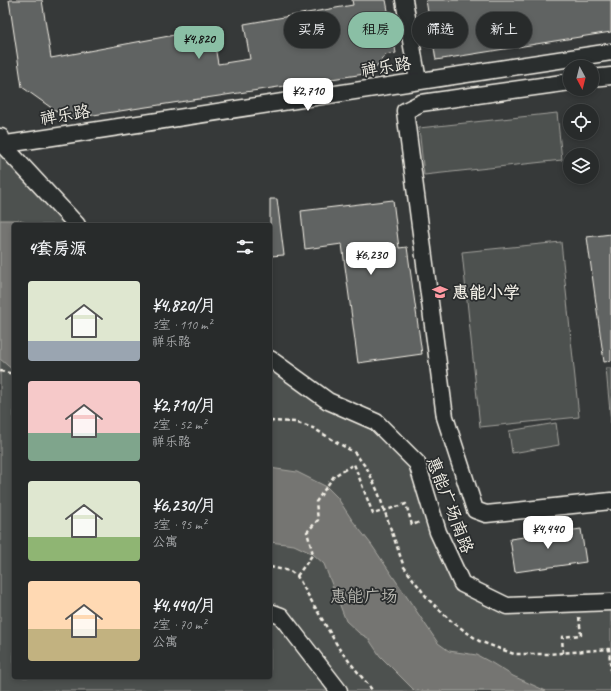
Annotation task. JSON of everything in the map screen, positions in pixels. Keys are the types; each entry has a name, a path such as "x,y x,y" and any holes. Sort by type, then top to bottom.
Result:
{"street":[{"path":"404,0 418,81"},
{"name":"禅乐路","path":"1,141 611,52"},
{"path":"599,77 611,76"},
{"path":"563,83 421,103 405,111 445,417 475,510 486,514 611,501"},
{"path":"1,141 75,223"},
{"name":"惠能广场南路","path":"272,360 328,401 376,422 417,463 438,532 462,584 507,606 611,602"},
{"path":"272,613 281,616 338,691"}],"path":[{"path":"0,371 12,374"},
{"path":"297,576 313,554 307,532 318,520 316,502 334,476 354,464 373,514 406,504 412,525 434,519"},
{"path":"272,567 290,571 297,576 340,650 373,691"},
{"path":"563,653 562,637 581,635 578,603"}],"green space":[{"path":"557,113 562,160 424,175 419,128"},
{"name":"惠能广场","path":"0,145 75,223 12,223 12,679 272,679 272,360 376,422 417,463 462,584 507,606 611,602 611,691 0,691"},
{"path":"561,242 579,417 480,427 462,252"},
{"path":"606,368 611,368 611,423"},
{"path":"556,423 559,445 512,453 509,431"}],"shaded area":[{"path":"0,220 18,220 26,223 12,223 12,369 0,359"},
{"path":"272,468 297,472 327,487 337,497 352,520 371,544 438,643 449,651 477,655 513,676 546,691 415,691 380,656 368,638 359,633 346,621 324,564 313,554 294,545 272,542"}],"building":[{"path":"9,0 42,0 51,58 212,28 218,64 250,59 244,24 284,17 284,48 340,48 340,12 313,12 353,5 352,0 386,0 388,12 348,12 348,48 395,48 396,53 385,55 371,73 67,119 22,87"},
{"path":"426,0 611,0 611,32 532,45 532,12 476,12 476,48 511,48 436,60 434,48 468,48 468,12 428,12"},
{"path":"270,199 277,199 284,255 272,256 272,223 270,223"},
{"path":"393,200 399,248 407,247 422,354 358,363 342,244 305,249 301,211"},
{"path":"611,234 611,361 604,362 587,237"},
{"path":"581,529 586,562 515,572 510,539"}],"place":[{"name":"惠能小学","path":"440,292"}]}
